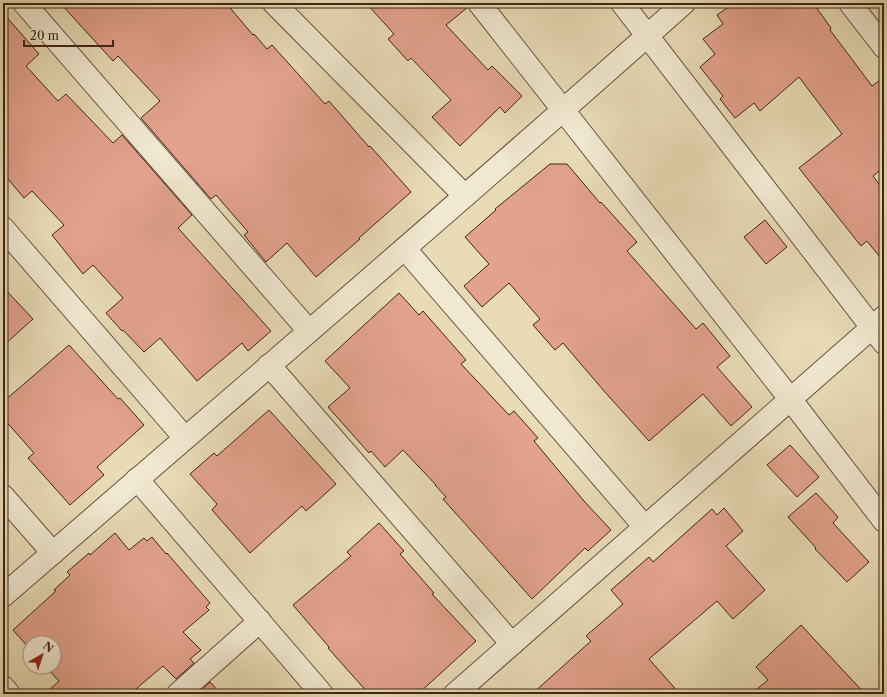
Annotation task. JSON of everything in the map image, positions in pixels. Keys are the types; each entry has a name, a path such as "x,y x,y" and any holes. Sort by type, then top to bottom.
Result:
{"street":[{"path":"24,3 309,331"},
{"path":"274,3 465,196"},
{"path":"479,3 791,400 884,521"},
{"path":"454,694 791,400 880,329 622,3"},
{"path":"3,596 405,249 684,3"},
{"path":"850,3 884,47"},
{"path":"3,228 185,438"},
{"path":"405,249 645,527"},
{"path":"269,365 512,644"},
{"path":"137,479 322,694"},
{"path":"3,496 53,553"},
{"path":"178,694 260,621"},
{"path":"3,686 9,694"}],"building":[{"path":"60,3 226,3 267,49 272,45 325,104 329,101 411,192 316,277 287,243 266,262 244,235 248,232 216,195 211,199 141,118 160,101 118,56 113,61"},
{"path":"366,3 467,3 468,7 446,25 488,70 492,66 522,96 505,113 500,107 460,146 432,117 451,100 411,58 408,61 388,39 394,34"},
{"path":"734,3 813,3 831,28 830,30 872,86 884,77 884,167 873,176 884,191 884,262 867,241 861,246 799,168 842,134 799,77 760,111 754,103 735,118 720,99 723,96 700,67 715,54 703,39 723,24 717,15"},
{"path":"3,13 39,54 26,66 58,101 66,94 113,143 122,135 192,215 178,228 271,331 248,351 242,343 197,381 160,338 144,352 106,313 123,298 93,265 83,274 52,235 64,225 32,191 24,198 3,173"},
{"path":"550,164 567,164 600,203 601,202 637,242 627,251 696,329 703,323 730,356 717,367 752,407 731,426 703,394 649,441 563,343 555,350 533,325 540,319 509,283 482,307 464,286 489,264 465,237 496,210 495,209"},
{"path":"765,220 787,247 766,264 744,237"},
{"path":"3,287 33,319 3,346"},
{"path":"399,293 419,315 423,311 466,360 461,364 509,415 514,411 538,438 534,441 584,501 611,530 588,551 585,548 532,599 443,499 446,497 436,485 403,450 385,467 371,451 369,453 328,407 350,388 325,361"},
{"path":"69,345 144,425 97,467 104,475 70,505 28,458 34,453 3,418 3,402"},
{"path":"269,410 336,484 306,511 302,506 250,553 212,510 217,504 190,474 214,453 217,456"},
{"path":"790,445 819,477 797,497 767,465"},
{"path":"816,493 838,517 833,523 869,562 847,582 815,549 816,548 788,517"},
{"path":"724,508 743,531 726,546 765,590 733,619 717,601 649,659 680,694 532,694 591,641 586,636 623,604 611,590 649,557 653,562 712,509 717,515"},
{"path":"379,523 404,551 400,554 434,593 432,594 476,641 418,694 369,694 328,648 329,647 293,605 351,556 347,552"},
{"path":"115,533 129,550 144,538 147,541 152,537 210,603 206,607 209,610 183,632 201,650 190,659 194,663 176,679 163,666 130,694 45,694 59,681 53,675 62,675 62,635 22,635 22,640 13,630 56,591 54,590 70,575 67,572 89,553 90,555"},
{"path":"801,625 865,694 751,694 768,680 756,667"},
{"path":"210,682 221,694 197,694"}]}
